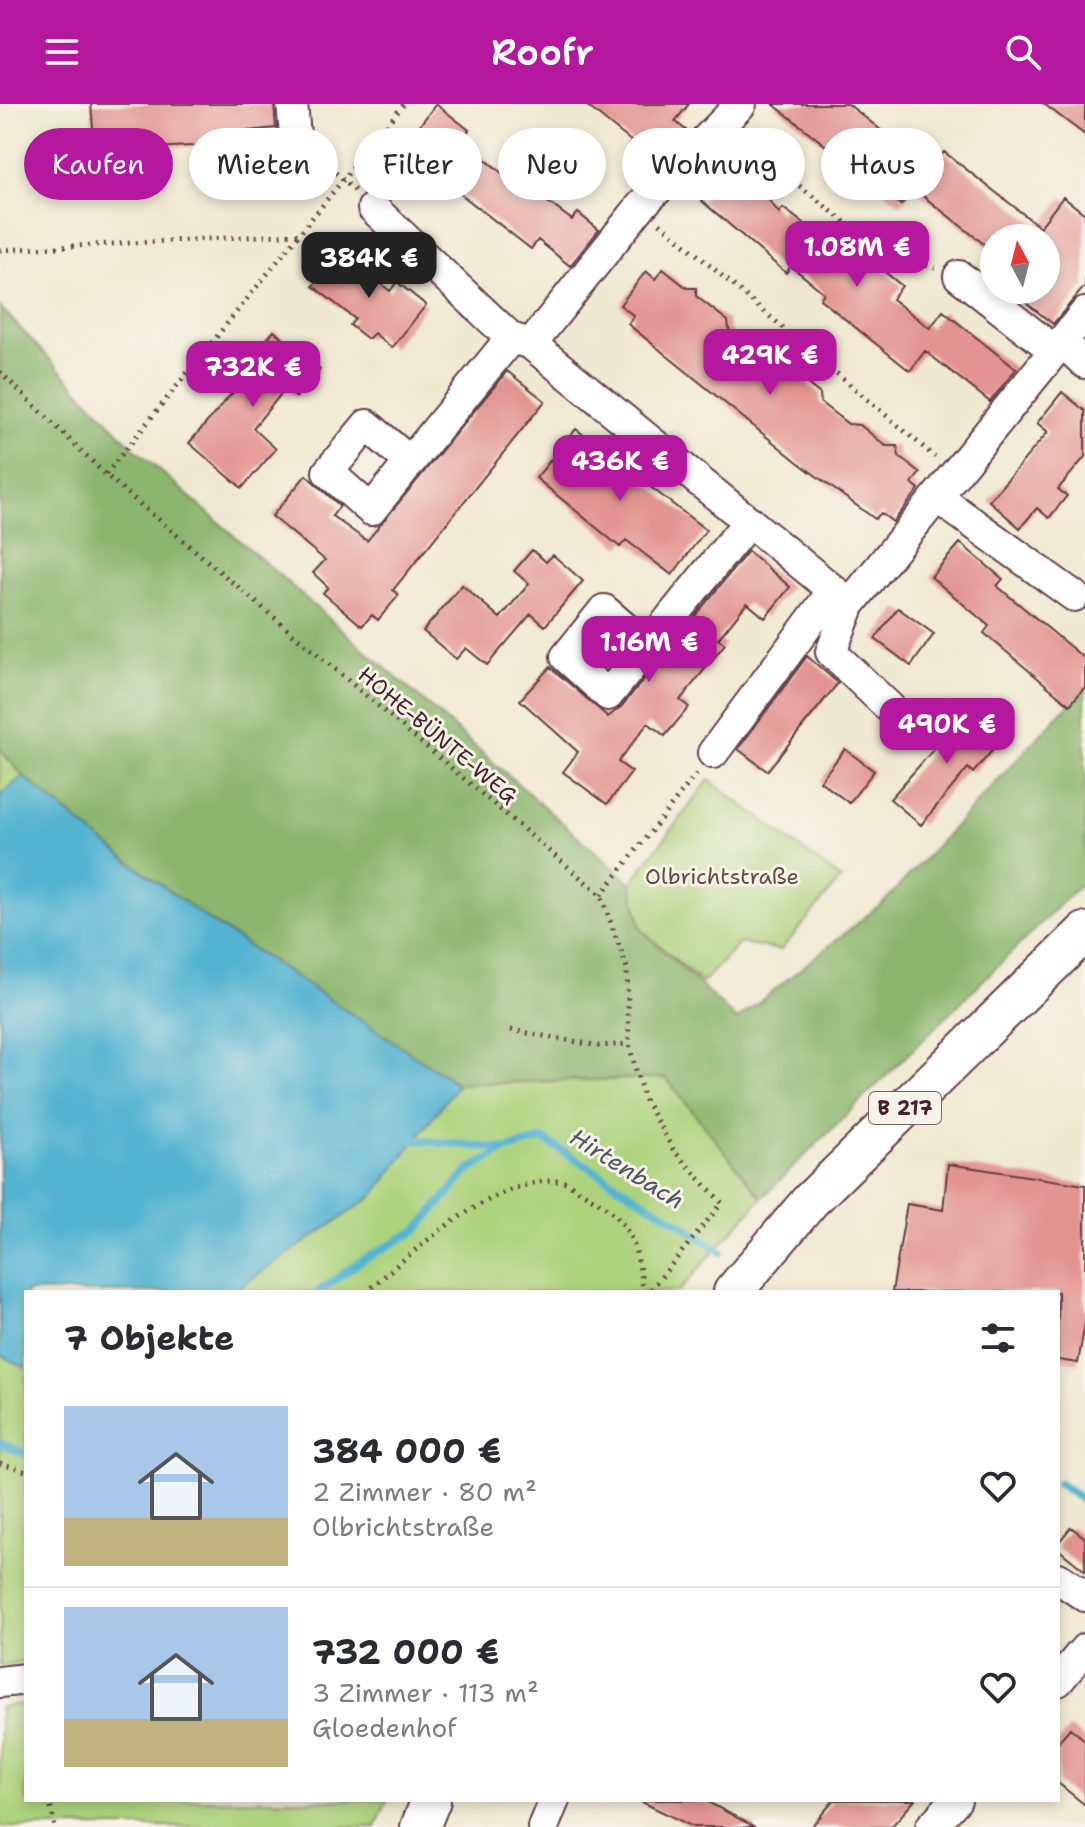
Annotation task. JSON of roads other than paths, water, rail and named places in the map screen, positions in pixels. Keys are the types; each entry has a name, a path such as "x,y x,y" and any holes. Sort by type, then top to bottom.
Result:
{"main road":[{"name":"B 217","path":"735,1290 810,1201 1085,932"},
{"path":"420,1827 430,1802"}],"street":[{"path":"292,104 294,128"},
{"path":"410,462 641,206 732,115"},
{"path":"373,208 521,341 842,598"},
{"path":"959,276 1085,363"},
{"path":"713,753 842,598 947,487 1085,313"},
{"path":"947,487 1074,596"},
{"path":"647,647 749,521"},
{"path":"842,598 831,652 890,708"},
{"path":"1060,1579 1085,1596"},
{"path":"1060,1679 1085,1649"},
{"path":"0,1682 24,1679"},
{"path":"543,1827 553,1802"}],"water":[{"path":"23,776 93,834 207,919 458,1084 373,1196 235,1290 24,1290 24,1367 0,1355 0,796"}],"waterway":[{"path":"406,1139 507,1149"},
{"name":"Hirtenbach","path":"321,1290 359,1262 418,1229 469,1170 507,1149 543,1139 680,1223 721,1252"},
{"name":"Hirtenbach","path":"0,1443 24,1453"},
{"name":"Hirtenbach","path":"1060,1484 1085,1502"}],"park label":[{"name":"Olbrichtstraße","path":"722,876"}]}
